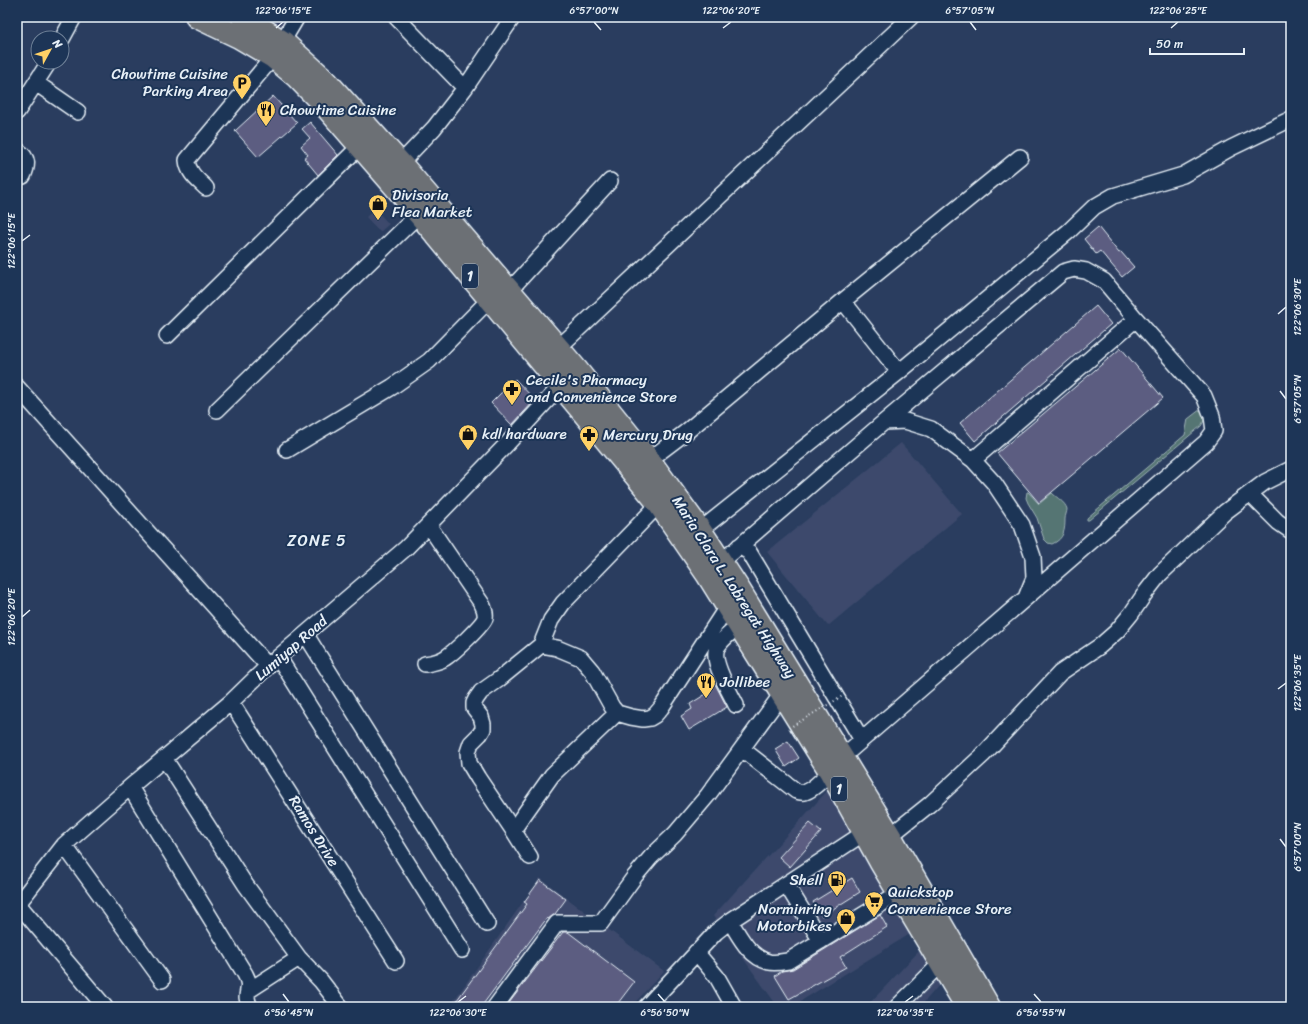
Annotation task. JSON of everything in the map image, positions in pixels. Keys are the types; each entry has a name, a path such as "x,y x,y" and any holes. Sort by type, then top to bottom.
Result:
{"highway":[{"name":"Maria Clara L. Lobregat Highway","path":"197,17 239,37 278,49 297,77 327,108 360,146 394,170 419,214 499,296 558,348 649,460 693,535 836,764 864,832 968,1007"},
{"name":"Maria Clara L. Lobregat Highway","path":"243,17 278,49 327,82 394,170 499,296 561,386 659,504 693,535"},
{"name":"Maria Clara L. Lobregat Highway","path":"714,568 727,607 781,695 836,764 890,836 989,1007"}],"street":[{"path":"67,30 74,17"},
{"path":"206,188 193,175 188,167 187,160 278,49 298,17"},
{"path":"396,17 465,88"},
{"path":"394,170 434,128 465,88 513,17"},
{"path":"558,348 911,17"},
{"path":"17,112 44,70"},
{"path":"36,83 78,112"},
{"path":"693,535 899,372 1069,231 1094,207 1113,196 1183,175 1231,148 1291,119"},
{"path":"167,336 360,146"},
{"path":"17,150 26,159 27,167 23,176"},
{"path":"649,460 686,432 843,301 1020,157"},
{"path":"287,450 392,387 429,361 499,296 610,181"},
{"path":"217,410 419,214"},
{"path":"714,568 884,422 1063,272 1074,269 1086,271 1104,281 1204,396 1212,416 1214,431 1206,442 862,740 814,787 806,792 796,791 742,748"},
{"path":"843,301 899,372"},
{"path":"973,460 1136,319"},
{"name":"Lumiyap Road","path":"17,905 64,845 231,702 274,662 406,548 508,444 576,370"},
{"path":"17,387 274,662 462,950"},
{"path":"884,422 905,421 931,428 973,460 994,483 1022,525 1033,556 1034,578 1025,598"},
{"path":"890,836 930,804 983,755 1060,674 1100,646 1117,631 1160,574 1225,512 1265,482 1291,469"},
{"path":"1250,494 1278,522 1291,531"},
{"path":"530,857 469,763 469,748 483,729 481,717 474,708 474,703 480,692 498,680 541,645 551,620 563,603 659,504"},
{"path":"425,664 434,663 445,658 481,625 485,618 485,611 482,604 428,526"},
{"path":"739,546 749,552 862,740"},
{"path":"541,645 557,648 581,658 592,671 612,707 617,713 643,719 650,718 655,715 669,696 727,607"},
{"path":"736,705 721,675 716,661 716,653 717,647 738,626"},
{"path":"306,635 487,924"},
{"path":"495,1007 557,923 602,923 635,876 651,857 690,817 781,695"},
{"name":"Ramos Drive","path":"231,702 396,961"},
{"path":"513,830 552,775 617,713"},
{"path":"164,758 245,884 299,958 321,981 341,1007"},
{"path":"130,787 245,974 249,984 246,998 250,1007"},
{"path":"646,1007 716,932 730,921 864,832"},
{"path":"64,845 162,980"},
{"path":"786,884 821,941"},
{"path":"730,921 745,946 759,958 770,962 788,961 899,893"},
{"path":"17,905 105,1007"},
{"path":"696,952 717,977 734,1007"},
{"path":"248,991 299,958"},
{"path":"898,1007 941,963"}],"path":[{"path":"789,728 846,694"}],"shaded area":[{"path":"263,17 292,17 285,30"},
{"name":"Divisoria Flea Market","path":"375,209 389,224 380,232 366,217"},
{"path":"901,443 962,514 828,626 767,552"},
{"path":"827,791 910,934 791,1007 778,1007 713,916"},
{"path":"540,878 664,971 631,1007 450,1006"},
{"path":"920,950 940,984 920,1007 866,1007"}],"green space":[{"path":"1201,409 1204,418 1201,426 1089,520 1087,520 1087,518 1185,435 1188,419"},
{"path":"1027,492 1039,504 1052,493 1063,502 1066,507 1067,510 1063,534 1056,542 1052,544 1048,543 1044,539 1037,518 1026,498"}],"building":[{"name":"Chowtime Cuisine","path":"273,96 297,123 258,157 235,131"},
{"path":"310,122 338,155 318,175 304,158 308,155 301,146 310,138 302,129"},
{"path":"1098,227 1119,253 1121,252 1134,267 1122,277 1100,251 1096,254 1084,239"},
{"path":"1096,306 1111,324 975,441 960,423"},
{"path":"1121,348 1163,398 1039,503 997,453"},
{"path":"515,379 535,400 512,425 491,403"},
{"path":"714,682 727,707 689,730 681,716 692,709 690,704 706,694 703,689"},
{"path":"788,741 799,758 786,767 775,749"},
{"path":"810,823 821,832 790,867 779,857"},
{"name":"Shell","path":"852,878 860,892 822,916 813,902"},
{"path":"540,880 566,899 555,914 548,919 547,918 481,1007 466,1007 457,1000 527,904 524,902"},
{"path":"880,915 887,927 840,957 846,967 789,999 775,976 782,971 793,969"},
{"path":"563,932 568,932 634,982 615,1007 506,1007"}],"place":[{"name":"Chowtime Cuisine Parking Area","path":"242,100"},
{"name":"Chowtime Cuisine","path":"266,127"},
{"name":"Divisoria Flea Market","path":"378,221"},
{"name":"Cecile's Pharmacy and Convenience Store","path":"512,406"},
{"name":"kdl hardware","path":"468,451"},
{"name":"Mercury Drug","path":"589,452"},
{"name":"Jollibee","path":"706,699"},
{"name":"Shell","path":"837,897"},
{"name":"Quickstop Convenience Store","path":"874,918"},
{"name":"Norminring Motorbikes","path":"846,935"}],"district":[{"name":"ZONE 5","path":"317,540"}]}
